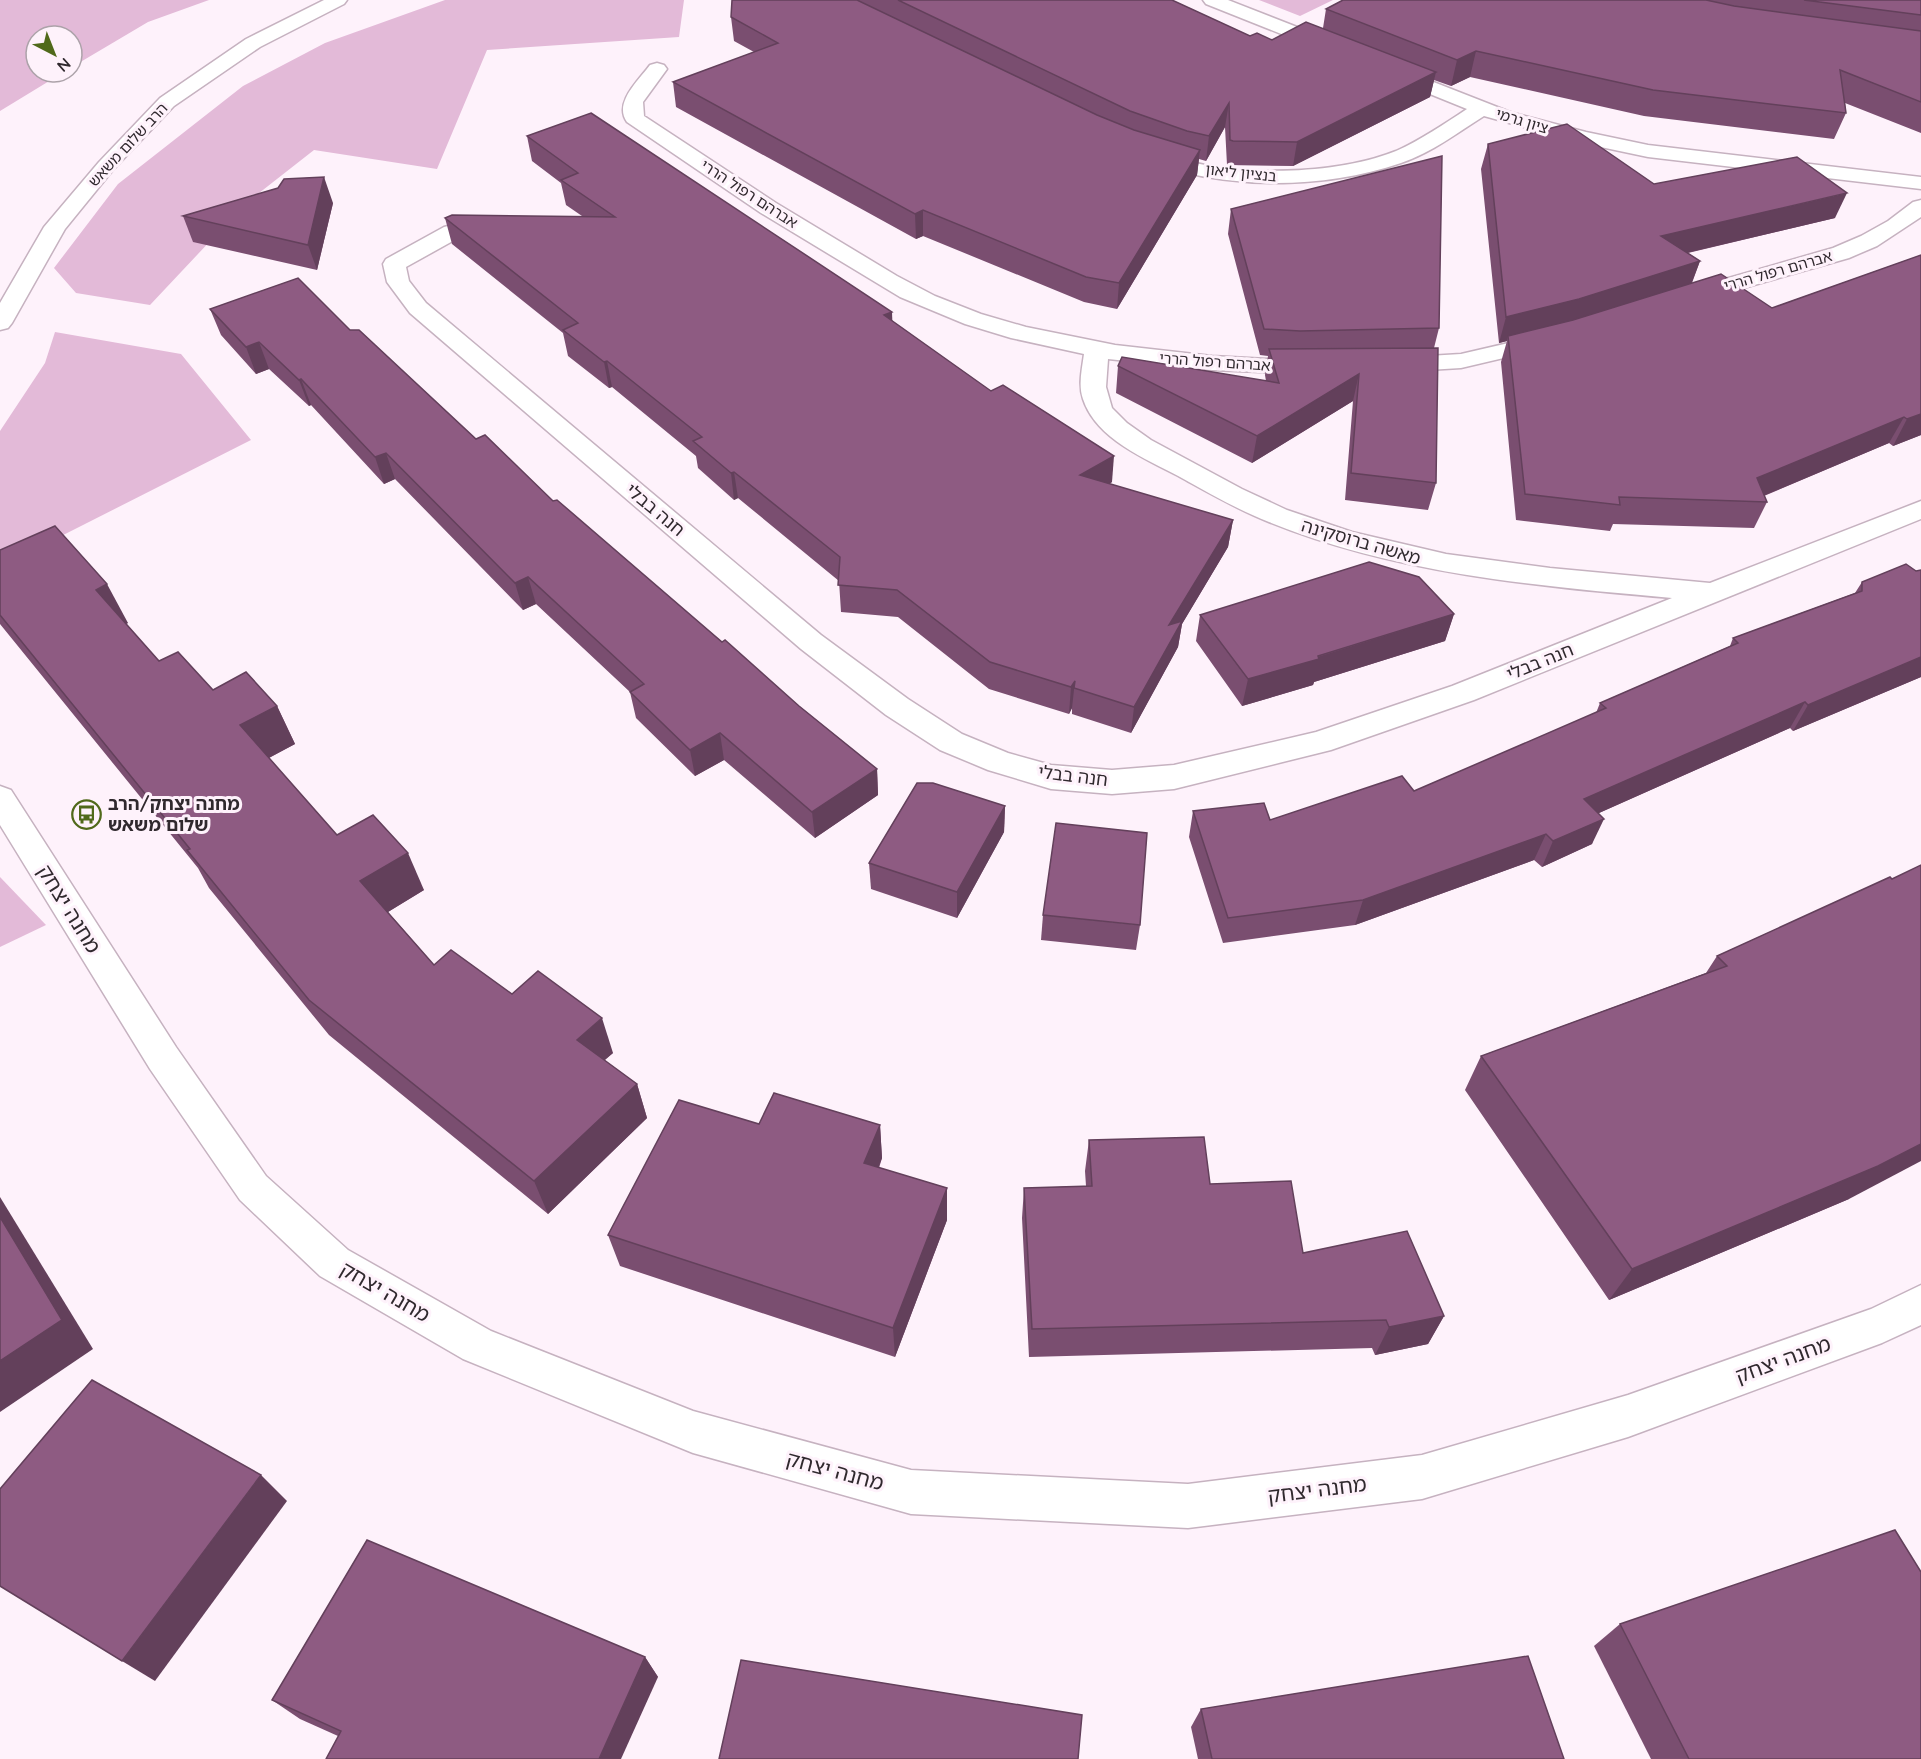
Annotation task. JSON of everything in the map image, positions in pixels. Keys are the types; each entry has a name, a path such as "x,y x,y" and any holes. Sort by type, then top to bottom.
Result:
{"street":[{"name":"הרב שלום משאש","path":"0,323 55,227 106,166 167,102 253,43 338,0"},
{"path":"1212,0 1351,56"},
{"name":"ציון גרמי","path":"1372,64 1483,108 1584,138 1648,151 1921,183"},
{"name":"אברהם רפול הררי","path":"657,69 633,102 634,118 819,240 925,300 980,321 1057,343 1097,350 1185,362 1336,367"},
{"name":"בנציון ליאון","path":"1140,150 1161,159 1222,174 1268,178 1317,174 1373,165 1408,153 1483,108"},
{"name":"אברהם רפול הררי","path":"1671,303 1852,250 1884,233 1921,207"},
{"name":"חנה בבלי","path":"452,232 394,264 398,282 418,308 811,642 887,700 951,742 999,762 1051,777 1112,782 1174,777 1320,742 1463,693 1921,509"},
{"path":"1371,366 1461,361 1526,347 1571,334"},
{"name":"מאשה ברוסקינה","path":"1097,350 1093,380 1096,401 1110,420 1137,443 1233,497 1293,523 1355,542 1439,563 1517,574 1713,593"},
{"name":"מחנה יצחק","path":"0,798 163,1058 253,1188 334,1263 477,1345 693,1432 911,1492 1188,1506 1422,1477 1628,1416 1882,1324 1921,1304"}],"shaded area":[{"path":"0,0 209,0 148,22 84,60 84,24 24,24 24,84 44,84 0,111"},
{"path":"445,0 684,0 679,37 487,50 437,169 314,150 245,204 150,305 76,293 54,268 118,184 243,86 325,43"},
{"path":"1259,0 1333,0 1300,16"},
{"path":"55,332 181,354 251,440 0,567 0,431 45,363"},
{"path":"0,877 46,925 0,947"}],"building":[{"path":"732,0 857,0 1097,115 1134,130 1200,150 1119,283 1086,277 923,210 915,214 673,82 778,43 731,17"},
{"path":"898,0 1172,0 1250,36 1257,33 1272,40 1306,22 1436,72 1297,142 1233,141 1230,140 1229,103 1209,136 1187,131 1130,111"},
{"path":"1343,0 1706,0 1734,6 1921,31 1921,102 1840,70 1846,113 1653,90 1476,51 1457,60 1326,9"},
{"path":"1804,0 1921,0 1921,15"},
{"path":"591,113 892,312 884,315 991,391 1003,385 1114,456 1080,475 1233,520 1169,625 1182,621 1134,707 1074,688 1075,681 1071,687 990,662 897,590 838,585 840,557 693,441 702,437 607,361 604,362 563,330 578,323 445,218 452,215 615,217 561,180 578,173 527,136"},
{"path":"1567,124 1654,184 1797,157 1847,193 1661,236 1700,261 1579,299 1506,317 1488,144"},
{"path":"1442,156 1439,328 1300,331 1264,329 1231,209"},
{"path":"324,177 308,245 183,216 278,188 284,179"},
{"path":"1921,255 1921,414 1907,419 1904,417 1757,478 1767,502 1619,497 1620,505 1525,494 1508,336 1573,320 1721,274 1772,308"},
{"path":"298,278 350,330 359,330 476,439 485,435 553,501 557,500 722,642 725,640 799,706 877,769 812,812 720,733 690,750 630,692 644,684 528,577 515,583 386,453 375,457 301,379 299,380 259,342 246,347 210,309"},
{"path":"1438,348 1436,483 1351,473 1359,374 1257,436 1118,366 1122,357 1279,383 1269,349"},
{"path":"55,526 107,584 96,590 159,661 178,652 213,690 246,672 277,706 240,725 337,835 373,815 408,853 360,881 434,965 451,950 512,994 538,971 602,1018 577,1040 637,1084 534,1181 309,1000 0,615 0,550"},
{"path":"1369,562 1419,577 1454,614 1318,656 1319,659 1248,679 1200,615"},
{"path":"1906,564 1916,571 1921,570 1921,657 1808,705 1805,702 1584,799 1604,819 1553,841 1546,834 1363,900 1228,918 1193,811 1264,803 1270,820 1402,776 1414,791 1606,708 1600,703 1738,643 1733,638 1862,591 1862,582"},
{"path":"917,783 933,783 1005,806 957,892 869,863"},
{"path":"1056,823 1147,833 1140,925 1043,915"},
{"path":"1921,865 1921,1144 1878,1166 1632,1269 1481,1056 1727,966 1717,956"},
{"path":"774,1093 880,1125 864,1163 947,1188 893,1328 608,1235 679,1100 759,1124"},
{"path":"1204,1137 1210,1184 1291,1181 1303,1253 1407,1231 1444,1316 1389,1327 1386,1320 1032,1329 1024,1188 1092,1186 1089,1140"},
{"path":"0,1217 62,1320 0,1361"},
{"path":"92,1380 261,1475 122,1661 0,1586 0,1489"},
{"path":"1895,1530 1921,1572 1921,1759 1689,1759 1620,1624"},
{"path":"367,1540 645,1657 599,1759 326,1759 341,1731 272,1700"},
{"path":"1528,1656 1564,1759 1212,1759 1201,1709"},
{"path":"741,1660 1082,1715 1078,1759 719,1759"}],"place":[{"name":"מחנה יצחק/הרב שלום משאש","path":"87,814"}]}
